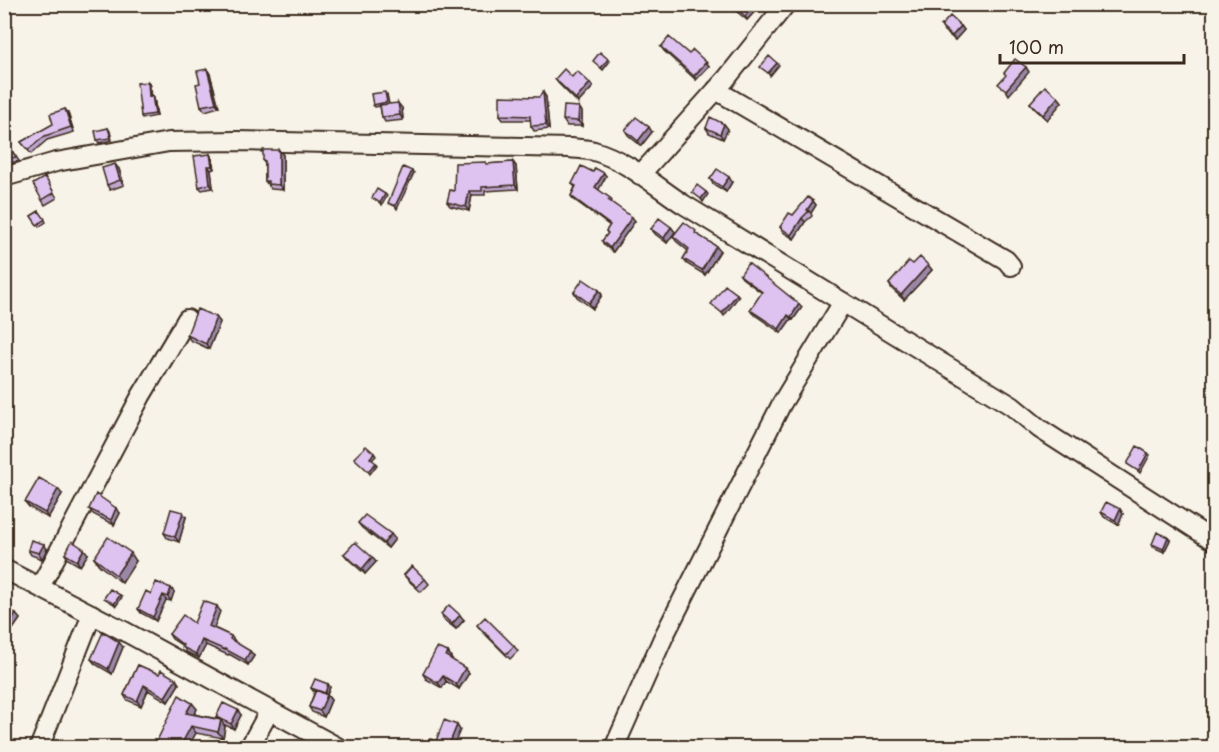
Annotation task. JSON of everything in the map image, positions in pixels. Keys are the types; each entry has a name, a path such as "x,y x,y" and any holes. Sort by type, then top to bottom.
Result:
{"street":[{"path":"640,175 716,90 786,4"},
{"path":"716,90 1006,260 1011,266"},
{"path":"4,177 56,162 169,142 237,141 570,148 593,151 612,158 640,175 683,204 1012,406 1040,429 1215,542"},
{"path":"614,747 663,638 782,404 843,302"},
{"path":"40,587 141,396 187,319"},
{"path":"4,569 339,747"},
{"path":"39,747 92,615"},
{"path":"249,747 270,710"}],"building":[{"path":"731,4 755,4 745,16"},
{"path":"950,16 961,26 952,36 941,26"},
{"path":"669,37 689,54 693,50 706,62 694,76 661,47"},
{"path":"600,52 608,59 601,68 593,61"},
{"path":"769,56 777,63 768,73 760,67"},
{"path":"1015,59 1026,67 1006,90 998,84"},
{"path":"207,69 216,103 201,106 196,84 200,83 197,71"},
{"path":"564,69 572,77 577,71 590,83 576,99 555,79"},
{"path":"148,82 149,96 152,95 155,114 141,116 137,83"},
{"path":"1045,86 1058,97 1043,115 1030,103"},
{"path":"385,92 387,102 373,105 371,94"},
{"path":"543,92 546,125 531,126 530,116 500,115 500,96 539,97"},
{"path":"398,103 400,115 382,117 380,105"},
{"path":"564,106 579,107 578,121 563,120"},
{"path":"65,109 71,127 45,136 28,150 21,142 53,124 50,114"},
{"path":"636,117 649,127 638,141 625,130"},
{"path":"710,117 724,124 720,134 706,128"},
{"path":"108,128 111,138 97,140 95,131"},
{"path":"4,139 16,157 7,159 4,156"},
{"path":"263,150 279,150 279,185 268,184 268,181 265,181"},
{"path":"210,154 212,166 208,166 210,184 199,187 194,156"},
{"path":"486,162 486,164 513,162 515,185 482,187 482,191 469,191 466,207 447,202 450,190 454,191 455,163"},
{"path":"115,164 120,180 107,185 102,168"},
{"path":"581,166 593,172 595,168 604,173 595,187 610,198 608,200 632,217 610,248 602,241 610,225 571,196 576,186 572,184"},
{"path":"403,167 412,171 395,206 388,203"},
{"path":"717,169 729,177 722,187 710,179"},
{"path":"45,177 54,193 42,200 33,184"},
{"path":"697,185 706,192 701,199 692,192"},
{"path":"377,189 385,194 380,203 372,198"},
{"path":"808,197 813,201 807,210 809,211 791,235 780,227 789,213 793,215"},
{"path":"39,211 45,219 37,225 31,216"},
{"path":"659,218 671,227 664,238 651,229"},
{"path":"684,222 696,231 695,233 716,246 702,270 683,259 689,249 673,236"},
{"path":"920,257 928,265 901,295 889,284 909,261 913,264"},
{"path":"748,263 799,304 791,317 788,315 779,329 750,310 762,292 740,275"},
{"path":"583,279 599,290 589,303 574,292"},
{"path":"725,285 737,294 722,313 711,304"},
{"path":"197,309 216,317 206,344 187,335"},
{"path":"366,446 374,453 370,458 376,463 368,471 354,458"},
{"path":"1137,446 1148,453 1138,471 1127,464"},
{"path":"39,478 58,489 45,513 25,502"},
{"path":"96,494 116,508 111,520 89,509"},
{"path":"1106,502 1120,509 1115,520 1101,512"},
{"path":"171,509 183,512 175,537 164,533"},
{"path":"365,515 391,534 384,543 358,523"},
{"path":"1157,532 1168,537 1163,549 1152,544"},
{"path":"108,537 131,553 116,575 94,558"},
{"path":"31,540 44,544 39,553 28,550"},
{"path":"72,541 84,549 77,561 65,554"},
{"path":"355,542 372,557 362,569 344,554"},
{"path":"412,566 425,579 417,587 404,575"},
{"path":"156,582 171,588 168,597 163,595 153,617 138,609 146,591 151,594"},
{"path":"110,589 120,595 114,604 104,598"},
{"path":"203,601 217,606 209,626 231,636 230,639 250,651 245,660 202,640 196,654 182,647 183,645 169,634 183,615 194,623"},
{"path":"449,605 460,615 452,624 441,614"},
{"path":"4,606 16,614 9,624 4,621"},
{"path":"485,617 514,646 506,654 477,625"},
{"path":"103,632 119,642 108,669 91,659"},
{"path":"437,648 448,652 446,656 465,668 456,684 443,676 438,683 423,674"},
{"path":"138,665 159,674 161,670 176,679 165,697 144,685 137,701 124,695"},
{"path":"315,679 328,684 325,693 311,688"},
{"path":"316,690 327,695 320,711 309,707"},
{"path":"179,695 192,703 186,713 221,720 218,732 191,726 180,747 154,747"},
{"path":"223,703 238,710 231,724 216,717"},
{"path":"444,720 457,725 448,747 427,747 430,739 436,741"}]}
